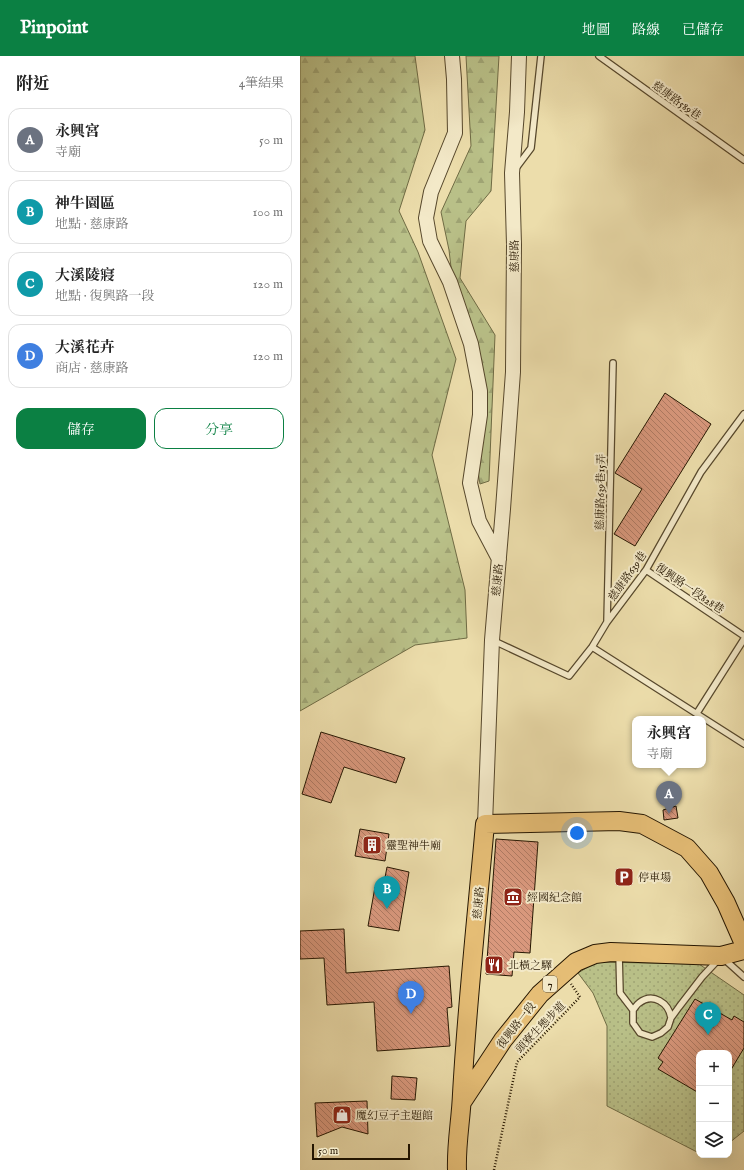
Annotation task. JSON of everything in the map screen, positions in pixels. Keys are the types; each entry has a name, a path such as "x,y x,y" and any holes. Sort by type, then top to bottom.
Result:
{"main road":[{"path":"485,824 619,821 642,824 687,848 709,873 726,903 744,944"},
{"name":"慈康路","path":"462,1103 464,1057 485,824"},
{"name":"復興路一段","path":"457,1170 456,1152 462,1103 503,1040 540,994 576,962 595,954 611,952 721,956 744,950"}],"street":[{"path":"452,56 455,133 431,192 426,218 430,241 450,282 471,344 480,391 480,415 470,483 479,521 499,559"},
{"name":"慈康路","path":"485,824 492,640 512,372 514,245 512,173 518,112 519,56"}],"lane":[{"path":"512,173 531,148 540,56"},
{"name":"慈康路589巷","path":"599,56 744,160"},
{"name":"慈康路639巷15弄","path":"607,622 613,363"},
{"name":"慈康路639巷","path":"492,640 569,676 646,570 701,472 744,414"},
{"name":"復興路一段828巷","path":"646,570 744,638"},
{"path":"697,713 744,638"},
{"path":"592,646 702,716"},
{"path":"706,719 744,744"},
{"path":"619,952 620,993 633,1010 633,1023 640,1033 652,1036 662,1033 668,1027 671,1018 702,977 721,956 744,977"},
{"path":"633,1010 640,1002 649,999 658,1000 670,1011 671,1018"}],"path":[{"name":"頭寮生態步道","path":"494,1170 517,1062 580,997 563,972"}],"green space":[{"path":"300,56 415,56 425,130 399,211 418,252 456,359 432,455 465,590 467,638 415,645 300,711"},
{"path":"466,56 499,56 491,191 466,221 460,278 495,335 489,481 480,484 477,466 486,408 482,364 453,284 449,250 441,212 471,146"},
{"path":"596,962 699,964 744,995 744,1131 732,1141 732,1050 696,1050 696,1151 607,1106 607,1026 593,993 578,973"}],"building":[{"path":"665,393 711,424 635,546 614,534 642,489 615,473"},
{"path":"321,732 405,758 396,783 344,767 331,803 302,794"},
{"path":"676,806 678,818 664,820 663,810"},
{"name":"靈聖神牛廟","path":"360,829 389,834 385,861 355,856"},
{"name":"經國紀念館","path":"496,839 538,842 530,953 514,952 512,976 486,974"},
{"path":"387,867 409,872 399,931 368,926 375,887 383,888"},
{"path":"344,929 346,973 449,966 452,1007 447,1008 450,1046 377,1051 374,1002 327,1005 324,958 300,959 300,931"},
{"path":"695,999 732,1020 734,1016 744,1022 744,1048 732,1068 732,1050 696,1050 696,1091 658,1069 663,1062 658,1058"},
{"path":"392,1076 417,1078 415,1100 391,1099"},
{"name":"魔幻豆子主題館","path":"367,1101 368,1134 342,1127 317,1137 315,1103"}],"place":[{"name":"永興宮","path":"669,814"},
{"name":"靈聖神牛廟","path":"372,845"},
{"name":"停車場","path":"624,877"},
{"name":"經國紀念館","path":"513,897"},
{"name":"神牛園區","path":"387,909"},
{"name":"北橫之驛","path":"494,965"},
{"name":"大溪花卉","path":"411,1014"},
{"name":"大溪陵寢","path":"708,1035"},
{"name":"魔幻豆子主題館","path":"342,1115"}]}
